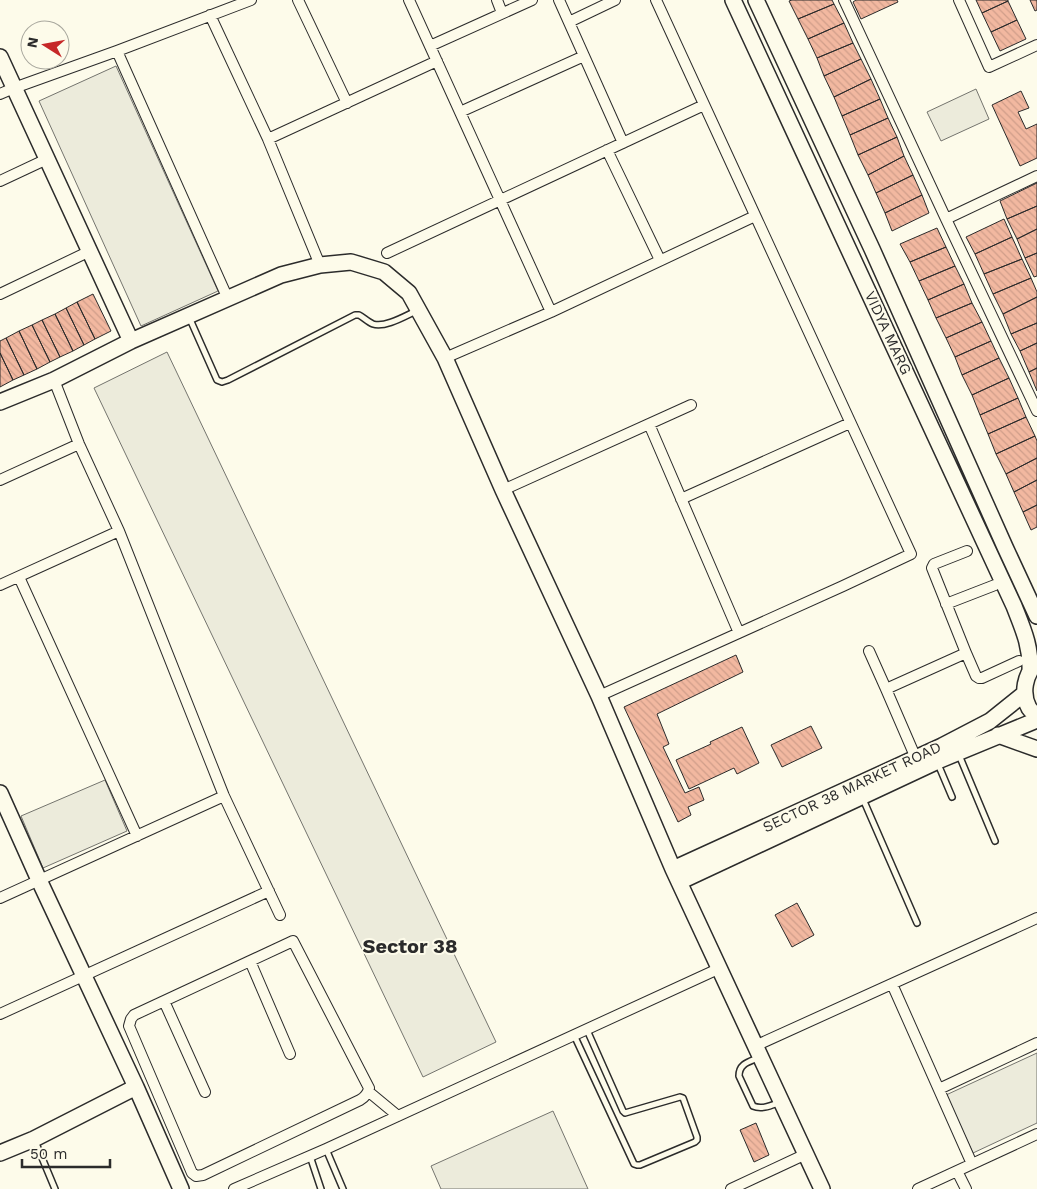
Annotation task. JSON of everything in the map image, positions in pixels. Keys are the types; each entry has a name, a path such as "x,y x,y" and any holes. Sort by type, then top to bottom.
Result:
{"street":[{"path":"0,94 251,0"},
{"path":"298,0 347,103"},
{"path":"409,0 551,312"},
{"path":"497,0 502,13"},
{"path":"430,46 532,0"},
{"path":"559,0 624,143"},
{"path":"569,22 615,0"},
{"path":"599,696 911,554 656,0"},
{"name":"VIDYA MARG","path":"733,0 1014,606 1027,641 1030,661 1025,693"},
{"name":"VIDYA MARG","path":"756,0 872,249 1037,616"},
{"path":"844,0 1037,411"},
{"path":"960,0 989,67 1037,45"},
{"path":"210,15 268,139 320,265"},
{"path":"117,51 228,298"},
{"path":"460,112 584,56"},
{"path":"0,57 131,342"},
{"path":"268,139 437,61"},
{"path":"387,253 704,105"},
{"path":"607,150 660,260"},
{"path":"0,181 47,159"},
{"path":"946,219 1037,176"},
{"path":"445,358 551,312 756,216"},
{"path":"0,294 90,252"},
{"path":"0,402 54,380 131,342 228,298 280,276 320,265 351,262 384,272 409,293 445,358 503,490 599,696 718,969 822,1189"},
{"path":"54,380 79,444 119,531 224,796 280,915"},
{"path":"503,490 691,405"},
{"path":"681,499 850,422"},
{"path":"650,424 739,633"},
{"path":"0,480 79,444"},
{"path":"0,585 119,531"},
{"path":"967,552 934,564 932,568 976,676 982,678 1029,665"},
{"path":"19,577 137,836"},
{"path":"1019,578 1037,597"},
{"path":"946,604 996,585"},
{"path":"868,651 918,764"},
{"path":"886,689 966,653"},
{"path":"1025,693 1029,708 1037,718"},
{"name":"SECTOR 38 MARKET ROAD","path":"676,875 862,796 990,721 1025,693"},
{"name":"SECTOR 38 MARKET ROAD","path":"676,875 918,764 937,761 1037,718"},
{"path":"998,736 1037,750"},
{"path":"0,898 224,796"},
{"path":"1,798 136,1087 181,1189"},
{"path":"0,1014 269,891"},
{"path":"758,1052 892,984 1037,918"},
{"path":"293,941 369,1088 368,1092 360,1100 202,1175 196,1176 192,1173 129,1026 134,1015 164,1001 293,941"},
{"path":"250,961 290,1054"},
{"path":"234,1189 718,969"},
{"path":"892,984 972,1164"},
{"path":"164,1001 205,1092"},
{"path":"939,1089 1037,1043"},
{"path":"0,1153 34,1139 136,1087"},
{"path":"368,1092 398,1116"},
{"path":"918,1189 1036,1136"},
{"path":"731,1189 806,1154"},
{"path":"957,1171 966,1189"}],"lane":[{"path":"188,316 217,380 222,382 355,316 359,315 370,322 380,324 391,322 418,310"},
{"path":"958,752 995,841"},
{"path":"937,761 952,797"},
{"path":"862,796 917,923"},
{"path":"574,1035 634,1164 640,1165 695,1142 697,1137 683,1098 680,1097 623,1112 587,1029"},
{"path":"758,1052 741,1066 739,1076 753,1106 763,1108 781,1102"},
{"path":"34,1139 55,1189"},
{"path":"326,1148 343,1189"},
{"path":"310,1156 321,1189"}],"shaded area":[{"path":"116,66 218,291 141,326 39,101"},
{"path":"976,89 989,119 941,141 927,112"},
{"path":"167,352 496,1042 423,1077 94,388"},
{"path":"105,780 127,831 43,868 21,816"},
{"path":"1037,1053 1037,1123 973,1153 946,1095"},
{"path":"553,1111 588,1189 441,1189 431,1166"}],"building":[{"path":"832,0 834,4 798,19 789,1"},
{"path":"856,0 897,0 898,2 861,19 853,2"},
{"path":"976,0 1008,0 1008,1 982,13"},
{"path":"1030,0 1037,0 1037,10 1035,11"},
{"path":"1008,1 1017,20 991,32 982,13"},
{"path":"834,4 844,23 808,39 798,19"},
{"path":"1017,20 1026,39 1000,51 991,32"},
{"path":"844,23 853,43 817,58 808,39"},
{"path":"853,43 861,59 824,76 817,58"},
{"path":"861,59 871,79 834,97 824,76"},
{"path":"871,79 880,99 842,116 834,97"},
{"path":"1021,91 1029,108 1018,112 1026,129 1037,124 1037,158 1020,166 992,105"},
{"path":"880,99 888,118 850,135 842,116"},
{"path":"888,118 897,137 858,155 850,135"},
{"path":"897,137 904,156 868,175 858,155"},
{"path":"904,156 913,175 876,193 868,175"},
{"path":"913,175 922,195 885,213 876,193"},
{"path":"1037,183 1037,206 1007,219 1000,201"},
{"path":"922,195 929,213 892,231 885,213"},
{"path":"1037,206 1037,229 1017,239 1007,219"},
{"path":"1004,219 1012,237 975,254 966,237"},
{"path":"937,228 946,247 910,262 900,244"},
{"path":"1037,229 1037,253 1025,258 1017,239"},
{"path":"1012,237 1022,259 984,274 975,254"},
{"path":"946,247 955,266 919,281 910,262"},
{"path":"1037,253 1037,276 1034,277 1025,258"},
{"path":"1022,259 1031,278 993,294 984,274"},
{"path":"955,266 964,284 928,300 919,281"},
{"path":"1031,278 1037,292 1037,297 1003,314 993,294"},
{"path":"964,284 972,303 936,318 928,300"},
{"path":"93,294 111,331 95,339 77,302"},
{"path":"1037,297 1037,323 1011,334 1003,314"},
{"path":"77,302 95,339 84,345 66,308"},
{"path":"972,303 982,322 946,338 936,318"},
{"path":"66,308 84,345 73,351 55,314"},
{"path":"55,314 73,351 60,357 42,320"},
{"path":"42,320 60,357 50,362 32,325"},
{"path":"982,322 991,341 955,357 946,338"},
{"path":"1037,323 1037,343 1020,351 1011,334"},
{"path":"32,325 50,362 37,369 19,331"},
{"path":"19,331 37,369 24,375 6,338"},
{"path":"6,338 24,375 13,380 0,353 0,341"},
{"path":"991,341 999,358 962,375 955,357"},
{"path":"1037,343 1037,368 1029,372 1020,351"},
{"path":"0,353 13,380 0,387"},
{"path":"999,358 1009,378 972,395 962,375"},
{"path":"1037,368 1037,391 1029,372"},
{"path":"1009,378 1018,398 980,415 972,395"},
{"path":"1018,398 1026,417 988,434 980,415"},
{"path":"1026,417 1035,436 996,454 988,434"},
{"path":"1035,436 1037,441 1037,458 1006,474 996,454"},
{"path":"1037,458 1037,480 1014,492 1006,474"},
{"path":"1037,480 1037,505 1023,512 1014,492"},
{"path":"1037,505 1037,527 1031,530 1023,512"},
{"path":"736,655 743,672 657,714 669,744 663,747 685,793 699,787 704,800 688,807 691,815 678,822 624,707"},
{"path":"811,726 822,748 782,767 771,745"},
{"path":"742,727 759,763 737,774 734,768 689,789 676,760"},
{"path":"797,903 814,935 792,947 775,915"},
{"path":"756,1123 769,1155 754,1162 740,1130"}],"district":[{"name":"Sector 38","path":"410,946"}]}
